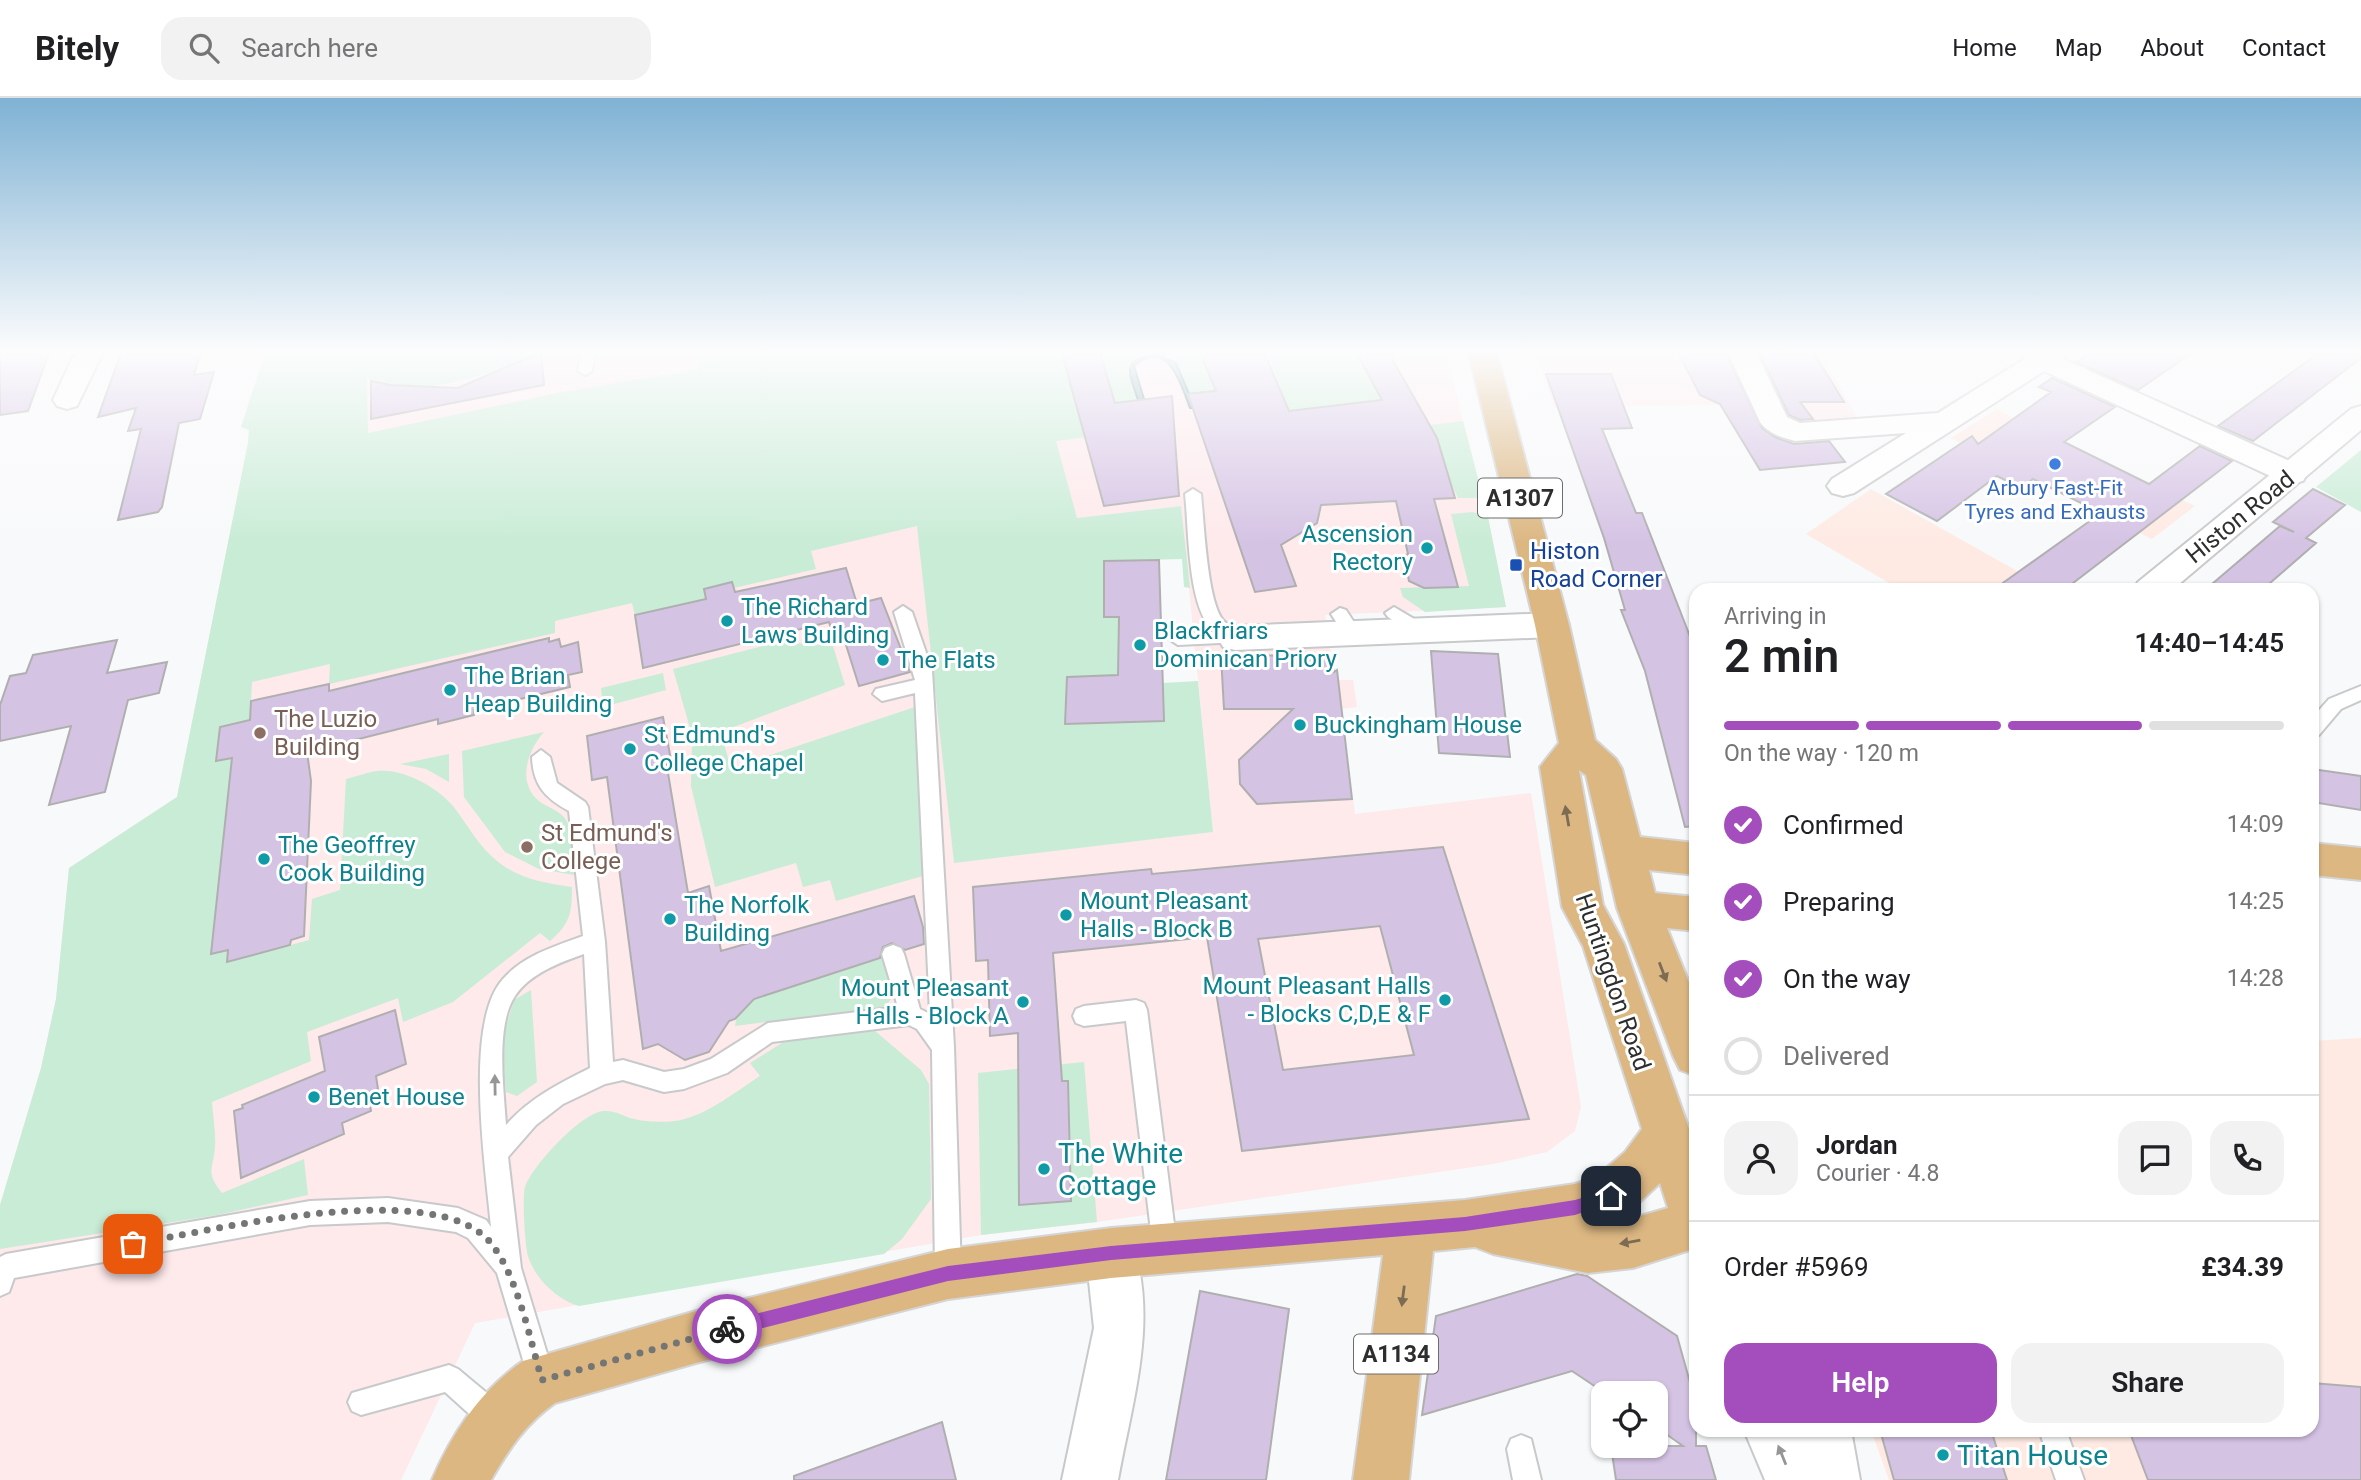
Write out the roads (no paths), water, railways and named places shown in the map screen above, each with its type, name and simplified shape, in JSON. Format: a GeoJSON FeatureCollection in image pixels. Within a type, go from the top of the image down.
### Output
{"type":"FeatureCollection","features":[{"type":"Feature","properties":{"kind":"main road","name":"Huntingdon Road"},"geometry":{"type":"LineString","coordinates":[[1499,414],[1552,625],[1578,746],[1559,767],[1596,874],[1603,944],[1689,1203]]}},
{"type":"Feature","properties":{"kind":"main road"},"geometry":{"type":"LineString","coordinates":[[1596,874],[1689,860]]}},
{"type":"Feature","properties":{"kind":"main road"},"geometry":{"type":"LineString","coordinates":[[2319,860],[2361,864]]}},
{"type":"Feature","properties":{"kind":"main road"},"geometry":{"type":"LineString","coordinates":[[1596,874],[1638,908],[1689,913]]}},
{"type":"Feature","properties":{"kind":"main road","name":"Huntingdon Road"},"geometry":{"type":"LineString","coordinates":[[1638,908],[1689,1038]]}},
{"type":"Feature","properties":{"kind":"main road"},"geometry":{"type":"LineString","coordinates":[[460,1480],[497,1419],[519,1396],[542,1380],[696,1337],[948,1274],[1111,1253],[1465,1224],[1575,1208],[1611,1196],[1642,1168],[1665,1136]]}},
{"type":"Feature","properties":{"kind":"main road"},"geometry":{"type":"LineString","coordinates":[[1465,1224],[1588,1248],[1633,1243],[1689,1224]]}},
{"type":"Feature","properties":{"kind":"main road","name":"A1134"},"geometry":{"type":"LineString","coordinates":[[1381,1480],[1411,1228]]}},
{"type":"Feature","properties":{"kind":"street"},"geometry":{"type":"LineString","coordinates":[[1772,414],[1775,422],[1795,432],[1948,421]]}},
{"type":"Feature","properties":{"kind":"street"},"geometry":{"type":"LineString","coordinates":[[1843,486],[1957,414]]}},
{"type":"Feature","properties":{"kind":"street"},"geometry":{"type":"LineString","coordinates":[[2171,414],[2292,474]]}},
{"type":"Feature","properties":{"kind":"street","name":"Histon Road"},"geometry":{"type":"LineString","coordinates":[[2159,583],[2292,474],[2356,426]]}},
{"type":"Feature","properties":{"kind":"street"},"geometry":{"type":"LineString","coordinates":[[1235,638],[1346,624],[1407,621],[1552,625]]}},
{"type":"Feature","properties":{"kind":"street"},"geometry":{"type":"LineString","coordinates":[[1090,1480],[1120,1328],[1111,1253]]}},
{"type":"Feature","properties":{"kind":"street"},"geometry":{"type":"LineString","coordinates":[[1774,1437],[1793,1480]]}},
{"type":"Feature","properties":{"kind":"street"},"geometry":{"type":"LineString","coordinates":[[1825,1437],[1832,1480]]}},
{"type":"Feature","properties":{"kind":"lane"},"geometry":{"type":"LineString","coordinates":[[1193,494],[1205,602],[1216,624],[1235,638]]}},
{"type":"Feature","properties":{"kind":"lane"},"geometry":{"type":"LineString","coordinates":[[903,612],[923,670],[924,684],[943,1048],[948,1274]]}},
{"type":"Feature","properties":{"kind":"lane"},"geometry":{"type":"LineString","coordinates":[[1178,639],[1235,638]]}},
{"type":"Feature","properties":{"kind":"lane"},"geometry":{"type":"LineString","coordinates":[[2319,722],[2361,678]]}},
{"type":"Feature","properties":{"kind":"lane"},"geometry":{"type":"LineString","coordinates":[[882,694],[924,684]]}},
{"type":"Feature","properties":{"kind":"lane"},"geometry":{"type":"LineString","coordinates":[[2334,704],[2361,692]]}},
{"type":"Feature","properties":{"kind":"lane"},"geometry":{"type":"LineString","coordinates":[[541,757],[541,772],[548,789],[578,807],[594,942],[602,1074]]}},
{"type":"Feature","properties":{"kind":"lane"},"geometry":{"type":"LineString","coordinates":[[542,1380],[508,1268],[496,1154],[495,1023],[506,990],[530,971],[568,948],[594,942]]}},
{"type":"Feature","properties":{"kind":"lane"},"geometry":{"type":"LineString","coordinates":[[893,954],[911,1015]]}},
{"type":"Feature","properties":{"kind":"lane"},"geometry":{"type":"LineString","coordinates":[[1084,1016],[1136,1010],[1165,1248]]}},
{"type":"Feature","properties":{"kind":"lane"},"geometry":{"type":"LineString","coordinates":[[496,1154],[528,1117],[555,1097],[602,1074],[623,1070],[664,1082],[684,1079],[719,1066],[768,1033],[911,1015],[925,1022],[943,1048]]}},
{"type":"Feature","properties":{"kind":"lane"},"geometry":{"type":"LineString","coordinates":[[0,1283],[6,1267],[310,1213],[388,1210],[458,1220],[477,1229],[508,1268]]}},
{"type":"Feature","properties":{"kind":"lane"},"geometry":{"type":"LineString","coordinates":[[360,1402],[449,1378],[497,1419]]}},
{"type":"Feature","properties":{"kind":"lane"},"geometry":{"type":"LineString","coordinates":[[2055,1437],[2070,1480]]}},
{"type":"Feature","properties":{"kind":"lane"},"geometry":{"type":"LineString","coordinates":[[1521,1449],[1527,1480]]}},
{"type":"Feature","properties":{"kind":"place","name":"Arbury Fast-Fit Tyres and Exhausts"},"geometry":{"type":"Point","coordinates":[2055,464]}},
{"type":"Feature","properties":{"kind":"place","name":"Ascension Rectory"},"geometry":{"type":"Point","coordinates":[1427,548]}},
{"type":"Feature","properties":{"kind":"place","name":"Histon Road Corner"},"geometry":{"type":"Point","coordinates":[1516,565]}},
{"type":"Feature","properties":{"kind":"place","name":"The Richard Laws Building"},"geometry":{"type":"Point","coordinates":[727,621]}},
{"type":"Feature","properties":{"kind":"place","name":"Blackfriars Dominican Priory"},"geometry":{"type":"Point","coordinates":[1140,645]}},
{"type":"Feature","properties":{"kind":"place","name":"The Flats"},"geometry":{"type":"Point","coordinates":[883,660]}},
{"type":"Feature","properties":{"kind":"place","name":"The Brian Heap Building"},"geometry":{"type":"Point","coordinates":[450,690]}},
{"type":"Feature","properties":{"kind":"place","name":"Buckingham House"},"geometry":{"type":"Point","coordinates":[1300,725]}},
{"type":"Feature","properties":{"kind":"place","name":"The Luzio Building"},"geometry":{"type":"Point","coordinates":[260,733]}},
{"type":"Feature","properties":{"kind":"place","name":"St Edmund's College Chapel"},"geometry":{"type":"Point","coordinates":[630,749]}},
{"type":"Feature","properties":{"kind":"place","name":"St Edmund's College"},"geometry":{"type":"Point","coordinates":[527,847]}},
{"type":"Feature","properties":{"kind":"place","name":"The Geoffrey Cook Building"},"geometry":{"type":"Point","coordinates":[264,859]}},
{"type":"Feature","properties":{"kind":"place","name":"Mount Pleasant Halls - Block B"},"geometry":{"type":"Point","coordinates":[1066,915]}},
{"type":"Feature","properties":{"kind":"place","name":"The Norfolk Building"},"geometry":{"type":"Point","coordinates":[670,919]}},
{"type":"Feature","properties":{"kind":"place","name":"Mount Pleasant Halls - Blocks C,D,E & F"},"geometry":{"type":"Point","coordinates":[1445,1000]}},
{"type":"Feature","properties":{"kind":"place","name":"Mount Pleasant Halls - Block A"},"geometry":{"type":"Point","coordinates":[1023,1002]}},
{"type":"Feature","properties":{"kind":"place","name":"Benet House"},"geometry":{"type":"Point","coordinates":[314,1097]}},
{"type":"Feature","properties":{"kind":"place","name":"The White Cottage"},"geometry":{"type":"Point","coordinates":[1044,1169]}},
{"type":"Feature","properties":{"kind":"place","name":"Titan House"},"geometry":{"type":"Point","coordinates":[1943,1455]}}]}
